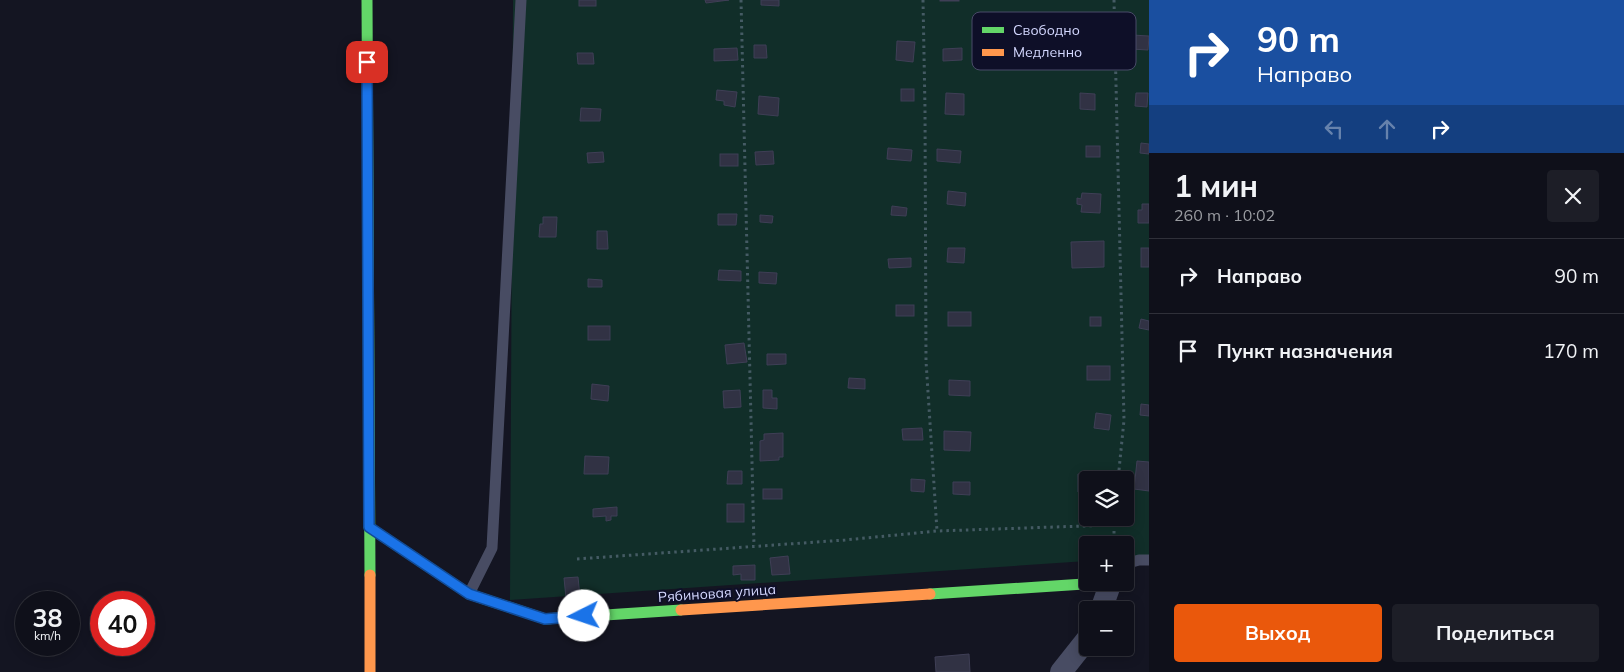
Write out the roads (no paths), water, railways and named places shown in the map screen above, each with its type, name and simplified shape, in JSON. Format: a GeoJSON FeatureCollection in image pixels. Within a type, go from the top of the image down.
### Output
{"type":"FeatureCollection","features":[{"type":"Feature","properties":{"kind":"street"},"geometry":{"type":"LineString","coordinates":[[367,0],[370,672]]}},
{"type":"Feature","properties":{"kind":"street","name":"Рябиновая улица"},"geometry":{"type":"LineString","coordinates":[[369,527],[469,594],[545,619],[1079,584]]}},
{"type":"Feature","properties":{"kind":"street"},"geometry":{"type":"LineString","coordinates":[[1061,672],[1079,649]]}},
{"type":"Feature","properties":{"kind":"lane"},"geometry":{"type":"LineString","coordinates":[[469,594],[492,548],[520,0]]}},
{"type":"Feature","properties":{"kind":"lane"},"geometry":{"type":"LineString","coordinates":[[1134,561],[1149,560]]}}]}
